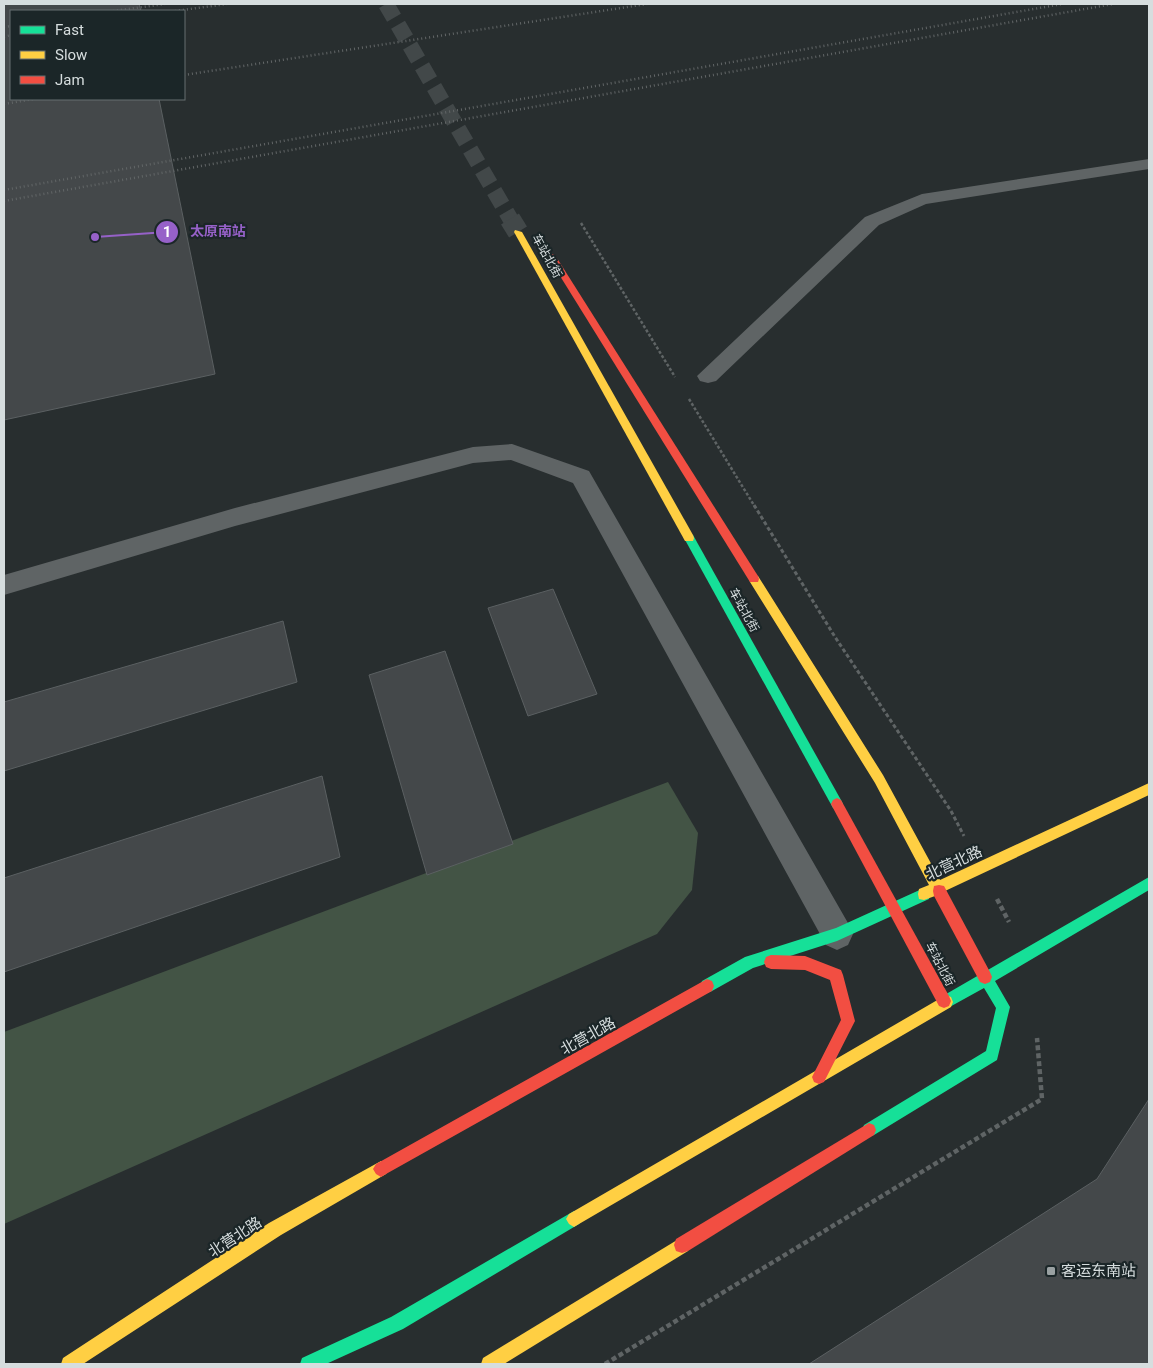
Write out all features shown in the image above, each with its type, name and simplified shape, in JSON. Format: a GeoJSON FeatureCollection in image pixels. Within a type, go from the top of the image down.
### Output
{"type":"FeatureCollection","features":[{"type":"Feature","properties":{"kind":"main road","name":"车站北街"},"geometry":{"type":"LineString","coordinates":[[518,232],[895,908],[944,1002]]}},
{"type":"Feature","properties":{"kind":"main road"},"geometry":{"type":"LineString","coordinates":[[489,1364],[992,1055],[1003,1006],[985,977],[879,779],[544,245]]}},
{"type":"Feature","properties":{"kind":"main road","name":"北营北路"},"geometry":{"type":"LineString","coordinates":[[69,1364],[275,1229],[750,962],[837,934],[1149,789]]}},
{"type":"Feature","properties":{"kind":"main road"},"geometry":{"type":"LineString","coordinates":[[308,1364],[397,1322],[819,1077],[985,977],[1149,883]]}},
{"type":"Feature","properties":{"kind":"main road"},"geometry":{"type":"LineString","coordinates":[[750,962],[804,963],[836,975],[848,1021],[819,1077]]}},
{"type":"Feature","properties":{"kind":"street"},"geometry":{"type":"LineString","coordinates":[[708,376],[872,222],[922,199],[1149,164]]}},
{"type":"Feature","properties":{"kind":"street"},"geometry":{"type":"LineString","coordinates":[[4,585],[235,517],[473,455],[512,452],[581,477],[837,934]]}},
{"type":"Feature","properties":{"kind":"green space"},"geometry":{"type":"Polygon","coordinates":[[[668,782],[698,833],[692,890],[657,934],[4,1224],[4,1032],[668,782]]]}},
{"type":"Feature","properties":{"kind":"building"},"geometry":{"type":"Polygon","coordinates":[[[4,4],[139,4],[141,10],[10,10],[10,100],[159,100],[215,374],[4,420],[4,4]]]}},
{"type":"Feature","properties":{"kind":"building"},"geometry":{"type":"Polygon","coordinates":[[[553,589],[597,694],[528,716],[488,608],[553,589]]]}},
{"type":"Feature","properties":{"kind":"building"},"geometry":{"type":"Polygon","coordinates":[[[283,621],[297,682],[4,771],[4,702],[283,621]]]}},
{"type":"Feature","properties":{"kind":"building"},"geometry":{"type":"Polygon","coordinates":[[[445,651],[513,844],[427,875],[369,675],[445,651]]]}},
{"type":"Feature","properties":{"kind":"building"},"geometry":{"type":"Polygon","coordinates":[[[322,776],[340,857],[4,972],[4,878],[322,776]]]}},
{"type":"Feature","properties":{"kind":"building","name":"客运东南站"},"geometry":{"type":"Polygon","coordinates":[[[1149,1099],[1149,1364],[809,1364],[1097,1179],[1149,1099]]]}},
{"type":"Feature","properties":{"kind":"tunnel"},"geometry":{"type":"LineString","coordinates":[[386,4],[511,220]]}},
{"type":"Feature","properties":{"kind":"tunnel"},"geometry":{"type":"LineString","coordinates":[[510,219],[518,232]]}},
{"type":"Feature","properties":{"kind":"railway"},"geometry":{"type":"LineString","coordinates":[[120,10],[165,4]]}},
{"type":"Feature","properties":{"kind":"railway"},"geometry":{"type":"LineString","coordinates":[[182,10],[227,4]]}},
{"type":"Feature","properties":{"kind":"railway"},"geometry":{"type":"LineString","coordinates":[[185,75],[647,4]]}},
{"type":"Feature","properties":{"kind":"railway"},"geometry":{"type":"LineString","coordinates":[[4,190],[1062,4]]}},
{"type":"Feature","properties":{"kind":"railway"},"geometry":{"type":"LineString","coordinates":[[4,201],[1113,4]]}},
{"type":"Feature","properties":{"kind":"railway"},"geometry":{"type":"LineString","coordinates":[[4,27],[10,26]]}},
{"type":"Feature","properties":{"kind":"railway"},"geometry":{"type":"LineString","coordinates":[[4,37],[10,35]]}},
{"type":"Feature","properties":{"kind":"railway"},"geometry":{"type":"LineString","coordinates":[[4,104],[28,100]]}},
{"type":"Feature","properties":{"kind":"traffic: fast"},"geometry":{"type":"LineString","coordinates":[[689,538],[837,804]]}},
{"type":"Feature","properties":{"kind":"traffic: fast"},"geometry":{"type":"LineString","coordinates":[[946,1002],[1149,883]]}},
{"type":"Feature","properties":{"kind":"traffic: fast"},"geometry":{"type":"LineString","coordinates":[[707,986],[750,962],[837,934],[924,894]]}},
{"type":"Feature","properties":{"kind":"traffic: fast"},"geometry":{"type":"LineString","coordinates":[[869,1130],[992,1055],[1003,1007],[985,977]]}},
{"type":"Feature","properties":{"kind":"traffic: fast"},"geometry":{"type":"LineString","coordinates":[[308,1364],[397,1323],[574,1219]]}},
{"type":"Feature","properties":{"kind":"traffic: slow"},"geometry":{"type":"LineString","coordinates":[[518,232],[689,538]]}},
{"type":"Feature","properties":{"kind":"traffic: slow"},"geometry":{"type":"LineString","coordinates":[[754,579],[879,779],[939,891]]}},
{"type":"Feature","properties":{"kind":"traffic: slow"},"geometry":{"type":"LineString","coordinates":[[924,894],[1149,789]]}},
{"type":"Feature","properties":{"kind":"traffic: slow"},"geometry":{"type":"LineString","coordinates":[[574,1219],[946,1002]]}},
{"type":"Feature","properties":{"kind":"traffic: slow"},"geometry":{"type":"LineString","coordinates":[[69,1364],[275,1229],[381,1169]]}},
{"type":"Feature","properties":{"kind":"traffic: slow"},"geometry":{"type":"LineString","coordinates":[[489,1364],[682,1245]]}},
{"type":"Feature","properties":{"kind":"traffic: jam"},"geometry":{"type":"LineString","coordinates":[[551,255],[754,579]]}},
{"type":"Feature","properties":{"kind":"traffic: jam"},"geometry":{"type":"LineString","coordinates":[[837,804],[944,1001]]}},
{"type":"Feature","properties":{"kind":"traffic: jam"},"geometry":{"type":"LineString","coordinates":[[939,891],[985,977]]}},
{"type":"Feature","properties":{"kind":"traffic: jam"},"geometry":{"type":"LineString","coordinates":[[771,962],[805,963],[836,975],[848,1021],[819,1077]]}},
{"type":"Feature","properties":{"kind":"traffic: jam"},"geometry":{"type":"LineString","coordinates":[[381,1169],[707,986]]}},
{"type":"Feature","properties":{"kind":"traffic: jam"},"geometry":{"type":"LineString","coordinates":[[682,1245],[869,1130]]}},
{"type":"Feature","properties":{"kind":"place","name":"太原南站"},"geometry":{"type":"Point","coordinates":[95,237]}},
{"type":"Feature","properties":{"kind":"place","name":"客运东南站"},"geometry":{"type":"Point","coordinates":[1051,1271]}}]}
